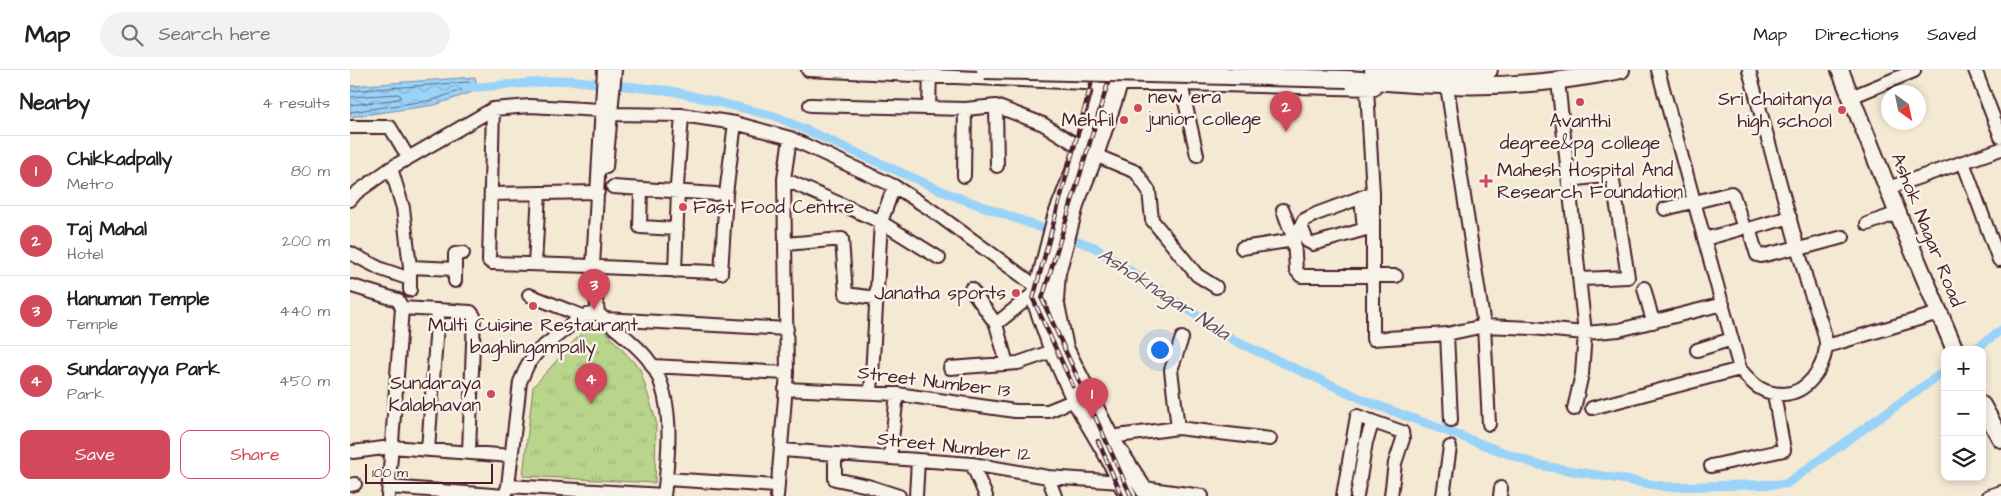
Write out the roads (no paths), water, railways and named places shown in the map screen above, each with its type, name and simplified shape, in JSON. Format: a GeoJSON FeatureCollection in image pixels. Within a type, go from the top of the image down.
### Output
{"type":"FeatureCollection","features":[{"type":"Feature","properties":{"kind":"main road"},"geometry":{"type":"LineString","coordinates":[[986,70],[1387,74],[1489,70]]}},
{"type":"Feature","properties":{"kind":"main road"},"geometry":{"type":"LineString","coordinates":[[1387,74],[1447,86],[1558,81],[1620,70]]}},
{"type":"Feature","properties":{"kind":"main road","name":"Ashok Nagar Road"},"geometry":{"type":"LineString","coordinates":[[1840,70],[1953,346]]}},
{"type":"Feature","properties":{"kind":"main road"},"geometry":{"type":"LineString","coordinates":[[1115,77],[1089,152],[1057,273],[1055,300],[1065,348],[1110,437],[1146,492]]}},
{"type":"Feature","properties":{"kind":"main road"},"geometry":{"type":"LineString","coordinates":[[1089,152],[1056,217],[1035,300],[1053,351],[1075,400],[1109,458],[1124,489]]}},
{"type":"Feature","properties":{"kind":"main road"},"geometry":{"type":"LineString","coordinates":[[1986,412],[2001,439]]}},
{"type":"Feature","properties":{"kind":"street"},"geometry":{"type":"LineString","coordinates":[[352,286],[398,300],[402,308],[388,492],[664,495],[669,420],[659,377],[640,350],[601,316],[596,290],[593,286],[597,266],[606,108],[604,70]]}},
{"type":"Feature","properties":{"kind":"street"},"geometry":{"type":"LineString","coordinates":[[597,266],[598,192],[606,108],[615,70]]}},
{"type":"Feature","properties":{"kind":"street"},"geometry":{"type":"LineString","coordinates":[[808,70],[1115,77],[1181,84],[1367,89],[1376,89],[1387,74]]}},
{"type":"Feature","properties":{"kind":"street"},"geometry":{"type":"LineString","coordinates":[[1658,70],[1740,369],[1760,390],[1774,394],[1790,394],[1807,384],[1817,375],[1826,346],[1750,70]]}},
{"type":"Feature","properties":{"kind":"street"},"geometry":{"type":"LineString","coordinates":[[1974,70],[2001,137]]}},
{"type":"Feature","properties":{"kind":"street"},"geometry":{"type":"LineString","coordinates":[[1851,97],[1914,71]]}},
{"type":"Feature","properties":{"kind":"street"},"geometry":{"type":"LineString","coordinates":[[929,108],[930,73]]}},
{"type":"Feature","properties":{"kind":"street"},"geometry":{"type":"LineString","coordinates":[[1558,81],[1586,333],[1582,374],[1574,409]]}},
{"type":"Feature","properties":{"kind":"street"},"geometry":{"type":"LineString","coordinates":[[1181,84],[1197,155]]}},
{"type":"Feature","properties":{"kind":"street"},"geometry":{"type":"LineString","coordinates":[[1447,86],[1484,326],[1489,424]]}},
{"type":"Feature","properties":{"kind":"street"},"geometry":{"type":"LineString","coordinates":[[1367,89],[1367,195],[1373,275],[1373,338],[1447,334],[1484,326],[1586,333],[1619,330],[1723,304]]}},
{"type":"Feature","properties":{"kind":"street"},"geometry":{"type":"LineString","coordinates":[[810,104],[965,109],[996,106],[1043,124],[1089,152],[1136,172],[1150,191],[1152,220],[1197,275],[1216,287]]}},
{"type":"Feature","properties":{"kind":"street"},"geometry":{"type":"LineString","coordinates":[[350,200],[356,193],[390,168],[493,110],[530,106],[606,108],[682,115],[735,123],[790,138],[894,186],[930,209],[1038,290],[1055,300]]}},
{"type":"Feature","properties":{"kind":"street"},"geometry":{"type":"LineString","coordinates":[[996,106],[997,166]]}},
{"type":"Feature","properties":{"kind":"street"},"geometry":{"type":"LineString","coordinates":[[964,176],[965,109]]}},
{"type":"Feature","properties":{"kind":"street"},"geometry":{"type":"LineString","coordinates":[[493,110],[489,261],[492,263],[717,272],[735,123]]}},
{"type":"Feature","properties":{"kind":"street"},"geometry":{"type":"LineString","coordinates":[[675,271],[677,189],[682,115]]}},
{"type":"Feature","properties":{"kind":"street"},"geometry":{"type":"LineString","coordinates":[[350,127],[390,127],[408,157]]}},
{"type":"Feature","properties":{"kind":"street"},"geometry":{"type":"LineString","coordinates":[[666,479],[777,491],[782,450],[787,373],[784,179],[790,138]]}},
{"type":"Feature","properties":{"kind":"street"},"geometry":{"type":"LineString","coordinates":[[1888,188],[2001,149]]}},
{"type":"Feature","properties":{"kind":"street"},"geometry":{"type":"LineString","coordinates":[[1963,162],[1999,260],[2001,259]]}},
{"type":"Feature","properties":{"kind":"street"},"geometry":{"type":"LineString","coordinates":[[390,168],[403,208],[410,279]]}},
{"type":"Feature","properties":{"kind":"street"},"geometry":{"type":"LineString","coordinates":[[1569,180],[1612,175],[1628,277],[1581,279]]}},
{"type":"Feature","properties":{"kind":"street"},"geometry":{"type":"LineString","coordinates":[[784,179],[882,222],[939,258]]}},
{"type":"Feature","properties":{"kind":"street"},"geometry":{"type":"LineString","coordinates":[[871,392],[882,222],[894,186]]}},
{"type":"Feature","properties":{"kind":"street"},"geometry":{"type":"LineString","coordinates":[[613,187],[677,189],[716,194]]}},
{"type":"Feature","properties":{"kind":"street"},"geometry":{"type":"LineString","coordinates":[[641,189],[640,227],[677,229]]}},
{"type":"Feature","properties":{"kind":"street"},"geometry":{"type":"LineString","coordinates":[[491,194],[598,192]]}},
{"type":"Feature","properties":{"kind":"street"},"geometry":{"type":"LineString","coordinates":[[535,264],[539,193]]}},
{"type":"Feature","properties":{"kind":"street"},"geometry":{"type":"LineString","coordinates":[[1367,195],[1316,214],[1304,220],[1301,226],[1307,241],[1313,244],[1369,228]]}},
{"type":"Feature","properties":{"kind":"street"},"geometry":{"type":"LineString","coordinates":[[1665,210],[1733,195],[1743,225],[1740,229],[1705,239]]}},
{"type":"Feature","properties":{"kind":"street"},"geometry":{"type":"LineString","coordinates":[[1283,210],[1294,240],[1296,270],[1301,276],[1396,276]]}},
{"type":"Feature","properties":{"kind":"street"},"geometry":{"type":"LineString","coordinates":[[1868,224],[1898,213]]}},
{"type":"Feature","properties":{"kind":"street"},"geometry":{"type":"LineString","coordinates":[[1790,218],[1752,228],[1750,232],[1757,255],[1761,256],[1843,237]]}},
{"type":"Feature","properties":{"kind":"street"},"geometry":{"type":"LineString","coordinates":[[786,244],[842,239],[846,294],[876,298]]}},
{"type":"Feature","properties":{"kind":"street"},"geometry":{"type":"LineString","coordinates":[[1242,248],[1294,240]]}},
{"type":"Feature","properties":{"kind":"street"},"geometry":{"type":"LineString","coordinates":[[350,253],[381,269],[410,279],[455,275],[455,254],[463,253]]}},
{"type":"Feature","properties":{"kind":"street"},"geometry":{"type":"LineString","coordinates":[[1644,288],[1653,322]]}},
{"type":"Feature","properties":{"kind":"street"},"geometry":{"type":"LineString","coordinates":[[971,289],[996,324],[1007,364]]}},
{"type":"Feature","properties":{"kind":"street"},"geometry":{"type":"LineString","coordinates":[[996,324],[1038,290]]}},
{"type":"Feature","properties":{"kind":"street"},"geometry":{"type":"LineString","coordinates":[[530,295],[582,316],[787,329]]}},
{"type":"Feature","properties":{"kind":"street"},"geometry":{"type":"LineString","coordinates":[[402,308],[471,312],[474,316],[469,452]]}},
{"type":"Feature","properties":{"kind":"street"},"geometry":{"type":"LineString","coordinates":[[428,450],[438,310]]}},
{"type":"Feature","properties":{"kind":"street"},"geometry":{"type":"LineString","coordinates":[[1826,346],[1939,313]]}},
{"type":"Feature","properties":{"kind":"street"},"geometry":{"type":"LineString","coordinates":[[507,493],[520,382],[528,364],[539,350],[582,316]]}},
{"type":"Feature","properties":{"kind":"street"},"geometry":{"type":"LineString","coordinates":[[1447,334],[1451,420]]}},
{"type":"Feature","properties":{"kind":"street"},"geometry":{"type":"LineString","coordinates":[[1178,428],[1171,370],[1182,338]]}},
{"type":"Feature","properties":{"kind":"street"},"geometry":{"type":"LineString","coordinates":[[1697,350],[1732,339]]}},
{"type":"Feature","properties":{"kind":"street"},"geometry":{"type":"LineString","coordinates":[[950,368],[1018,363],[1053,351]]}},
{"type":"Feature","properties":{"kind":"street"},"geometry":{"type":"LineString","coordinates":[[652,366],[787,373]]}},
{"type":"Feature","properties":{"kind":"street"},"geometry":{"type":"LineString","coordinates":[[1592,408],[1740,369]]}},
{"type":"Feature","properties":{"kind":"street","name":"Street Number 13"},"geometry":{"type":"LineString","coordinates":[[786,389],[897,394],[1015,411],[1048,411],[1075,400]]}},
{"type":"Feature","properties":{"kind":"street"},"geometry":{"type":"LineString","coordinates":[[890,458],[897,394]]}},
{"type":"Feature","properties":{"kind":"street"},"geometry":{"type":"LineString","coordinates":[[1711,466],[1784,450],[1774,394]]}},
{"type":"Feature","properties":{"kind":"street"},"geometry":{"type":"LineString","coordinates":[[1343,496],[1358,416],[1402,432],[1403,439],[1395,463],[1392,496]]}},
{"type":"Feature","properties":{"kind":"street"},"geometry":{"type":"LineString","coordinates":[[1357,496],[1366,442],[1373,421]]}},
{"type":"Feature","properties":{"kind":"street"},"geometry":{"type":"LineString","coordinates":[[1110,437],[1178,428],[1270,439]]}},
{"type":"Feature","properties":{"kind":"street"},"geometry":{"type":"LineString","coordinates":[[353,452],[391,447],[512,456]]}},
{"type":"Feature","properties":{"kind":"street"},"geometry":{"type":"LineString","coordinates":[[1443,496],[1450,447]]}},
{"type":"Feature","properties":{"kind":"street","name":"Street Number 12"},"geometry":{"type":"LineString","coordinates":[[782,450],[972,464],[1124,489]]}},
{"type":"Feature","properties":{"kind":"street"},"geometry":{"type":"LineString","coordinates":[[835,454],[835,479],[867,491],[901,496],[916,495],[918,460]]}},
{"type":"Feature","properties":{"kind":"street"},"geometry":{"type":"LineString","coordinates":[[972,464],[986,496]]}},
{"type":"Feature","properties":{"kind":"street"},"geometry":{"type":"LineString","coordinates":[[1048,477],[1055,496]]}},
{"type":"Feature","properties":{"kind":"street"},"geometry":{"type":"LineString","coordinates":[[1146,492],[1202,496]]}},
{"type":"Feature","properties":{"kind":"street"},"geometry":{"type":"LineString","coordinates":[[1989,496],[2001,492]]}},
{"type":"Feature","properties":{"kind":"water"},"geometry":{"type":"Polygon","coordinates":[[[475,77],[478,90],[435,105],[350,117],[350,86],[475,77]]]}},
{"type":"Feature","properties":{"kind":"waterway","name":"Ashoknagar Nala"},"geometry":{"type":"LineString","coordinates":[[466,88],[568,80],[672,91],[775,116],[949,194],[1094,247],[1237,342],[1371,403],[1538,465],[1667,487],[1786,484],[1941,374]]}},
{"type":"Feature","properties":{"kind":"waterway","name":"Ashoknagar Nala"},"geometry":{"type":"LineString","coordinates":[[1979,346],[2001,330]]}},
{"type":"Feature","properties":{"kind":"railway"},"geometry":{"type":"LineString","coordinates":[[1073,386],[1033,299],[1095,70]]}},
{"type":"Feature","properties":{"kind":"railway"},"geometry":{"type":"LineString","coordinates":[[1112,70],[1042,299],[1131,496]]}},
{"type":"Feature","properties":{"kind":"railway"},"geometry":{"type":"LineString","coordinates":[[1098,441],[1122,496]]}},
{"type":"Feature","properties":{"kind":"place","name":"Avanthi degree&pg college"},"geometry":{"type":"Point","coordinates":[1580,102]}},
{"type":"Feature","properties":{"kind":"place","name":"new era junior college"},"geometry":{"type":"Point","coordinates":[1138,108]}},
{"type":"Feature","properties":{"kind":"place","name":"Sri chaitanya high school"},"geometry":{"type":"Point","coordinates":[1842,110]}},
{"type":"Feature","properties":{"kind":"place","name":"Mehfil"},"geometry":{"type":"Point","coordinates":[1124,120]}},
{"type":"Feature","properties":{"kind":"place","name":"Taj Mahal"},"geometry":{"type":"Point","coordinates":[1286,132]}},
{"type":"Feature","properties":{"kind":"place","name":"Mahesh Hospital And Research Foundation"},"geometry":{"type":"Point","coordinates":[1486,181]}},
{"type":"Feature","properties":{"kind":"place","name":"Fast Food Centre"},"geometry":{"type":"Point","coordinates":[683,207]}},
{"type":"Feature","properties":{"kind":"place","name":"Janatha sports"},"geometry":{"type":"Point","coordinates":[1016,293]}},
{"type":"Feature","properties":{"kind":"place","name":"Multi Cuisine Restaurant baghlingampally"},"geometry":{"type":"Point","coordinates":[533,306]}},
{"type":"Feature","properties":{"kind":"place","name":"Hanuman Temple"},"geometry":{"type":"Point","coordinates":[594,310]}},
{"type":"Feature","properties":{"kind":"place","name":"Sundaraya Kalabhavan"},"geometry":{"type":"Point","coordinates":[491,394]}},
{"type":"Feature","properties":{"kind":"place","name":"Sundarayya Park"},"geometry":{"type":"Point","coordinates":[591,404]}},
{"type":"Feature","properties":{"kind":"place","name":"Chikkadpally"},"geometry":{"type":"Point","coordinates":[1092,419]}}]}
